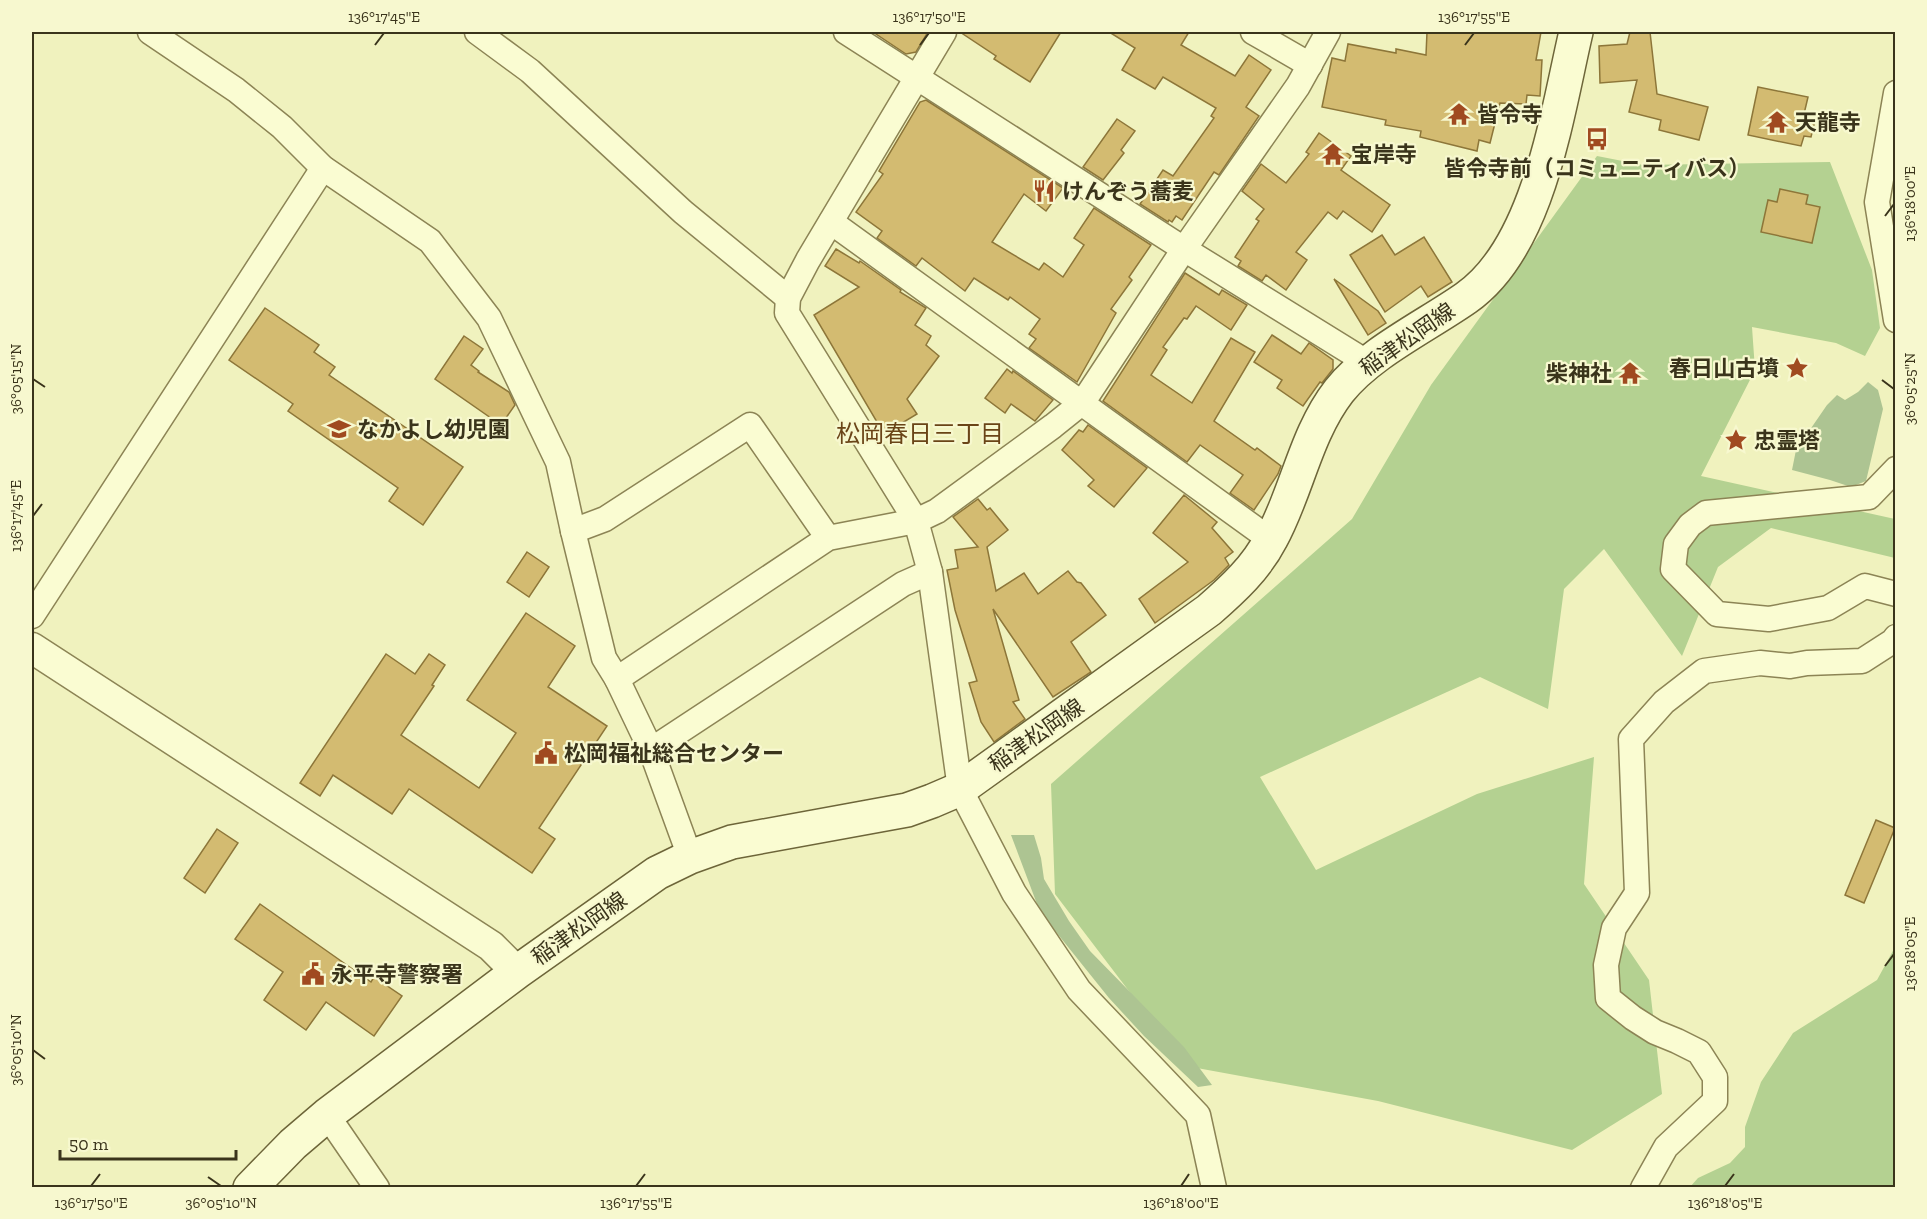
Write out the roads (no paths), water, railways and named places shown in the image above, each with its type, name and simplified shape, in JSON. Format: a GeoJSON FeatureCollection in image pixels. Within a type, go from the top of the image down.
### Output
{"type":"FeatureCollection","features":[{"type":"Feature","properties":{"kind":"main road","name":"稲津松岡線"},"geometry":{"type":"LineString","coordinates":[[250,1188],[292,1144],[327,1115],[517,972],[657,873],[690,857],[732,842],[907,810],[960,789],[1209,610],[1239,584],[1271,540],[1322,418],[1340,391],[1368,363],[1468,297],[1487,280],[1511,248],[1529,212],[1544,170],[1576,32]]}},
{"type":"Feature","properties":{"kind":"street"},"geometry":{"type":"LineString","coordinates":[[150,32],[236,90],[282,127],[323,168],[430,241],[489,318],[558,462],[604,658],[617,679],[651,750],[690,857]]}},
{"type":"Feature","properties":{"kind":"street"},"geometry":{"type":"LineString","coordinates":[[477,32],[530,71],[683,212],[788,298]]}},
{"type":"Feature","properties":{"kind":"street"},"geometry":{"type":"LineString","coordinates":[[846,32],[1184,249],[1368,363]]}},
{"type":"Feature","properties":{"kind":"street"},"geometry":{"type":"LineString","coordinates":[[944,32],[788,298],[787,313],[916,521],[930,572],[960,789],[1014,893],[1079,990],[1198,1115],[1214,1188]]}},
{"type":"Feature","properties":{"kind":"street"},"geometry":{"type":"LineString","coordinates":[[1253,32],[1310,65]]}},
{"type":"Feature","properties":{"kind":"street"},"geometry":{"type":"LineString","coordinates":[[617,679],[828,538],[916,521],[946,504],[1083,402],[1184,249],[1298,86],[1328,32]]}},
{"type":"Feature","properties":{"kind":"street"},"geometry":{"type":"LineString","coordinates":[[1896,93],[1877,202],[1896,320]]}},
{"type":"Feature","properties":{"kind":"street"},"geometry":{"type":"LineString","coordinates":[[32,616],[323,168]]}},
{"type":"Feature","properties":{"kind":"street"},"geometry":{"type":"LineString","coordinates":[[831,222],[1271,540]]}},
{"type":"Feature","properties":{"kind":"street"},"geometry":{"type":"LineString","coordinates":[[573,531],[605,519],[750,425],[828,538]]}},
{"type":"Feature","properties":{"kind":"street"},"geometry":{"type":"LineString","coordinates":[[1896,469],[1869,497],[1706,513],[1690,525],[1676,544],[1673,569],[1717,614],[1769,619],[1828,608],[1865,586],[1896,594]]}},
{"type":"Feature","properties":{"kind":"street"},"geometry":{"type":"LineString","coordinates":[[651,750],[903,584],[930,572]]}},
{"type":"Feature","properties":{"kind":"street"},"geometry":{"type":"LineString","coordinates":[[1643,1188],[1666,1147],[1715,1101],[1715,1077],[1698,1052],[1655,1032],[1608,998],[1606,965],[1614,928],[1637,893],[1631,739],[1665,702],[1704,670],[1760,663],[1790,666],[1807,663],[1862,661],[1896,637]]}},
{"type":"Feature","properties":{"kind":"street"},"geometry":{"type":"LineString","coordinates":[[32,648],[491,946],[517,972]]}},
{"type":"Feature","properties":{"kind":"street"},"geometry":{"type":"LineString","coordinates":[[327,1115],[377,1188]]}},
{"type":"Feature","properties":{"kind":"place","name":"皆令寺"},"geometry":{"type":"Point","coordinates":[1459,114]}},
{"type":"Feature","properties":{"kind":"place","name":"天龍寺"},"geometry":{"type":"Point","coordinates":[1777,122]}},
{"type":"Feature","properties":{"kind":"place","name":"皆令寺前（コミュニティバス）"},"geometry":{"type":"Point","coordinates":[1597,139]}},
{"type":"Feature","properties":{"kind":"place","name":"宝岸寺"},"geometry":{"type":"Point","coordinates":[1333,154]}},
{"type":"Feature","properties":{"kind":"place","name":"けんぞう蕎麦"},"geometry":{"type":"Point","coordinates":[1044,191]}},
{"type":"Feature","properties":{"kind":"place","name":"春日山古墳"},"geometry":{"type":"Point","coordinates":[1797,368]}},
{"type":"Feature","properties":{"kind":"place","name":"柴神社"},"geometry":{"type":"Point","coordinates":[1630,373]}},
{"type":"Feature","properties":{"kind":"place","name":"なかよし幼児園"},"geometry":{"type":"Point","coordinates":[339,429]}},
{"type":"Feature","properties":{"kind":"place","name":"忠霊塔"},"geometry":{"type":"Point","coordinates":[1736,440]}},
{"type":"Feature","properties":{"kind":"place","name":"松岡福祉総合センター"},"geometry":{"type":"Point","coordinates":[546,753]}},
{"type":"Feature","properties":{"kind":"place","name":"永平寺警察署"},"geometry":{"type":"Point","coordinates":[313,974]}},
{"type":"Feature","properties":{"kind":"district","name":"松岡春日三丁目"},"geometry":{"type":"Point","coordinates":[920,434]}}]}
